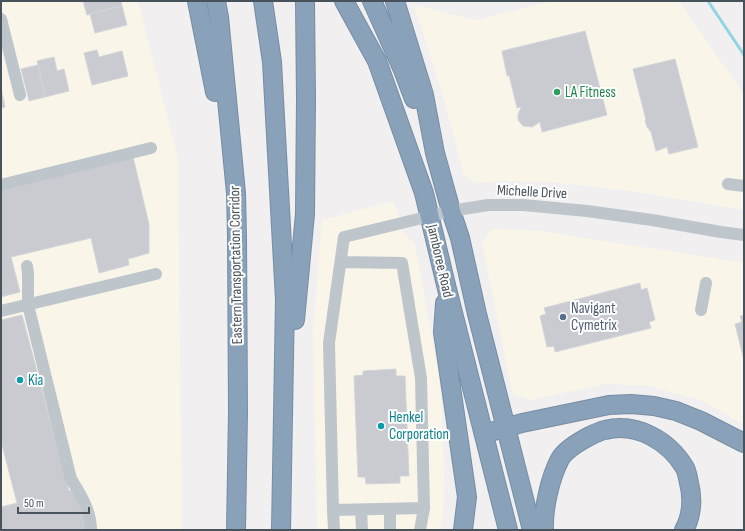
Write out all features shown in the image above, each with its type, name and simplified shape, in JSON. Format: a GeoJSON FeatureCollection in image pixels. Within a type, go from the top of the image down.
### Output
{"type":"FeatureCollection","features":[{"type":"Feature","properties":{"kind":"highway"},"geometry":{"type":"LineString","coordinates":[[197,1],[213,79],[237,236]]}},
{"type":"Feature","properties":{"kind":"highway","name":"Eastern Transportation Corridor"},"geometry":{"type":"LineString","coordinates":[[216,1],[219,17],[235,185],[237,236],[238,412],[236,530]]}},
{"type":"Feature","properties":{"kind":"highway"},"geometry":{"type":"LineString","coordinates":[[263,1],[272,62],[285,300],[281,530]]}},
{"type":"Feature","properties":{"kind":"highway"},"geometry":{"type":"LineString","coordinates":[[283,391],[292,344],[305,214],[305,1]]}},
{"type":"Feature","properties":{"kind":"highway","name":"Jamboree Road"},"geometry":{"type":"LineString","coordinates":[[344,1],[377,61],[424,192],[508,530]]}},
{"type":"Feature","properties":{"kind":"highway"},"geometry":{"type":"LineString","coordinates":[[372,1],[403,70],[435,153]]}},
{"type":"Feature","properties":{"kind":"highway","name":"Jamboree Road"},"geometry":{"type":"LineString","coordinates":[[395,1],[424,94],[435,153],[460,238],[477,314],[532,530]]}},
{"type":"Feature","properties":{"kind":"highway"},"geometry":{"type":"LineString","coordinates":[[447,289],[443,332],[467,497],[463,530]]}},
{"type":"Feature","properties":{"kind":"highway"},"geometry":{"type":"LineString","coordinates":[[483,434],[505,427],[610,405],[631,404],[676,410],[701,420],[744,443]]}},
{"type":"Feature","properties":{"kind":"highway"},"geometry":{"type":"LineString","coordinates":[[544,530],[549,488],[560,459],[579,441],[605,430],[623,428],[638,430],[658,439],[673,453],[686,469],[691,488],[692,508],[684,530]]}},
{"type":"Feature","properties":{"kind":"street"},"geometry":{"type":"LineString","coordinates":[[1,19],[20,95]]}},
{"type":"Feature","properties":{"kind":"street"},"geometry":{"type":"LineString","coordinates":[[1,185],[151,148]]}},
{"type":"Feature","properties":{"kind":"street"},"geometry":{"type":"LineString","coordinates":[[728,184],[744,186]]}},
{"type":"Feature","properties":{"kind":"street","name":"Michelle Drive"},"geometry":{"type":"LineString","coordinates":[[341,262],[344,237],[451,211],[488,205],[545,207],[602,213],[744,235]]}},
{"type":"Feature","properties":{"kind":"street"},"geometry":{"type":"LineString","coordinates":[[334,530],[329,343],[341,262],[402,263],[421,378],[424,508],[420,530]]}},
{"type":"Feature","properties":{"kind":"street"},"geometry":{"type":"LineString","coordinates":[[27,266],[28,305],[72,479],[85,500],[91,530]]}},
{"type":"Feature","properties":{"kind":"street"},"geometry":{"type":"LineString","coordinates":[[1,312],[156,274]]}},
{"type":"Feature","properties":{"kind":"street"},"geometry":{"type":"LineString","coordinates":[[701,310],[706,283]]}},
{"type":"Feature","properties":{"kind":"street"},"geometry":{"type":"LineString","coordinates":[[333,510],[424,508]]}},
{"type":"Feature","properties":{"kind":"street"},"geometry":{"type":"LineString","coordinates":[[390,509],[390,530]]}},
{"type":"Feature","properties":{"kind":"street"},"geometry":{"type":"LineString","coordinates":[[361,510],[362,530]]}},
{"type":"Feature","properties":{"kind":"shaded area"},"geometry":{"type":"Polygon","coordinates":[[[1,1],[138,1],[178,159],[182,530],[1,530],[1,1]]]}},
{"type":"Feature","properties":{"kind":"shaded area"},"geometry":{"type":"Polygon","coordinates":[[[552,1],[679,1],[744,95],[744,210],[631,191],[549,182],[501,181],[475,183],[464,175],[444,100],[414,5],[475,20],[552,1]]]}},
{"type":"Feature","properties":{"kind":"shaded area"},"geometry":{"type":"Polygon","coordinates":[[[394,201],[404,234],[415,244],[438,370],[441,392],[444,476],[443,518],[440,530],[317,530],[313,328],[322,220],[394,201]]]}},
{"type":"Feature","properties":{"kind":"shaded area"},"geometry":{"type":"Polygon","coordinates":[[[492,229],[534,230],[744,263],[744,425],[705,402],[649,386],[605,384],[530,400],[513,395],[482,244],[492,229]]]}},
{"type":"Feature","properties":{"kind":"building"},"geometry":{"type":"Polygon","coordinates":[[[83,1],[121,1],[122,6],[87,15],[83,1]]]}},
{"type":"Feature","properties":{"kind":"building"},"geometry":{"type":"Polygon","coordinates":[[[122,6],[127,25],[95,33],[90,14],[122,6]]]}},
{"type":"Feature","properties":{"kind":"building","name":"LA Fitness"},"geometry":{"type":"Polygon","coordinates":[[[585,31],[607,115],[542,132],[540,122],[532,127],[523,126],[518,120],[518,114],[521,108],[517,108],[509,75],[507,76],[502,51],[585,31]]]}},
{"type":"Feature","properties":{"kind":"building"},"geometry":{"type":"Polygon","coordinates":[[[97,50],[99,57],[122,51],[128,76],[92,85],[84,53],[97,50]]]}},
{"type":"Feature","properties":{"kind":"building"},"geometry":{"type":"Polygon","coordinates":[[[54,57],[57,71],[64,69],[69,91],[45,97],[37,61],[54,57]]]}},
{"type":"Feature","properties":{"kind":"building"},"geometry":{"type":"Polygon","coordinates":[[[675,59],[698,147],[669,154],[667,147],[656,151],[651,132],[647,127],[645,120],[633,69],[675,59]]]}},
{"type":"Feature","properties":{"kind":"building"},"geometry":{"type":"Polygon","coordinates":[[[38,65],[45,97],[29,101],[21,69],[38,65]]]}},
{"type":"Feature","properties":{"kind":"building"},"geometry":{"type":"Polygon","coordinates":[[[1,89],[5,107],[1,108],[1,89]]]}},
{"type":"Feature","properties":{"kind":"building"},"geometry":{"type":"Polygon","coordinates":[[[133,157],[149,224],[149,253],[128,259],[129,265],[99,273],[91,238],[11,257],[20,292],[1,297],[1,191],[133,157]]]}},
{"type":"Feature","properties":{"kind":"building"},"geometry":{"type":"Polygon","coordinates":[[[640,283],[641,290],[647,288],[655,320],[649,322],[651,328],[555,352],[554,346],[547,347],[540,316],[546,314],[544,308],[640,283]]]}},
{"type":"Feature","properties":{"kind":"building","name":"Kia"},"geometry":{"type":"Polygon","coordinates":[[[22,315],[69,491],[78,489],[87,530],[1,530],[1,507],[17,503],[1,441],[1,320],[22,315]]]}},
{"type":"Feature","properties":{"kind":"building"},"geometry":{"type":"Polygon","coordinates":[[[744,315],[743,356],[735,324],[742,322],[740,316],[744,315]]]}},
{"type":"Feature","properties":{"kind":"building","name":"Henkel Corporation"},"geometry":{"type":"Polygon","coordinates":[[[396,369],[396,376],[405,376],[409,476],[400,476],[400,483],[366,484],[365,477],[358,477],[354,376],[363,375],[363,371],[396,369]]]}},
{"type":"Feature","properties":{"kind":"waterway"},"geometry":{"type":"LineString","coordinates":[[708,1],[744,55]]}},
{"type":"Feature","properties":{"kind":"place","name":"LA Fitness"},"geometry":{"type":"Point","coordinates":[557,92]}},
{"type":"Feature","properties":{"kind":"place","name":"Navigant Cymetrix"},"geometry":{"type":"Point","coordinates":[563,317]}},
{"type":"Feature","properties":{"kind":"place","name":"Kia"},"geometry":{"type":"Point","coordinates":[20,380]}},
{"type":"Feature","properties":{"kind":"place","name":"Henkel Corporation"},"geometry":{"type":"Point","coordinates":[381,426]}}]}
